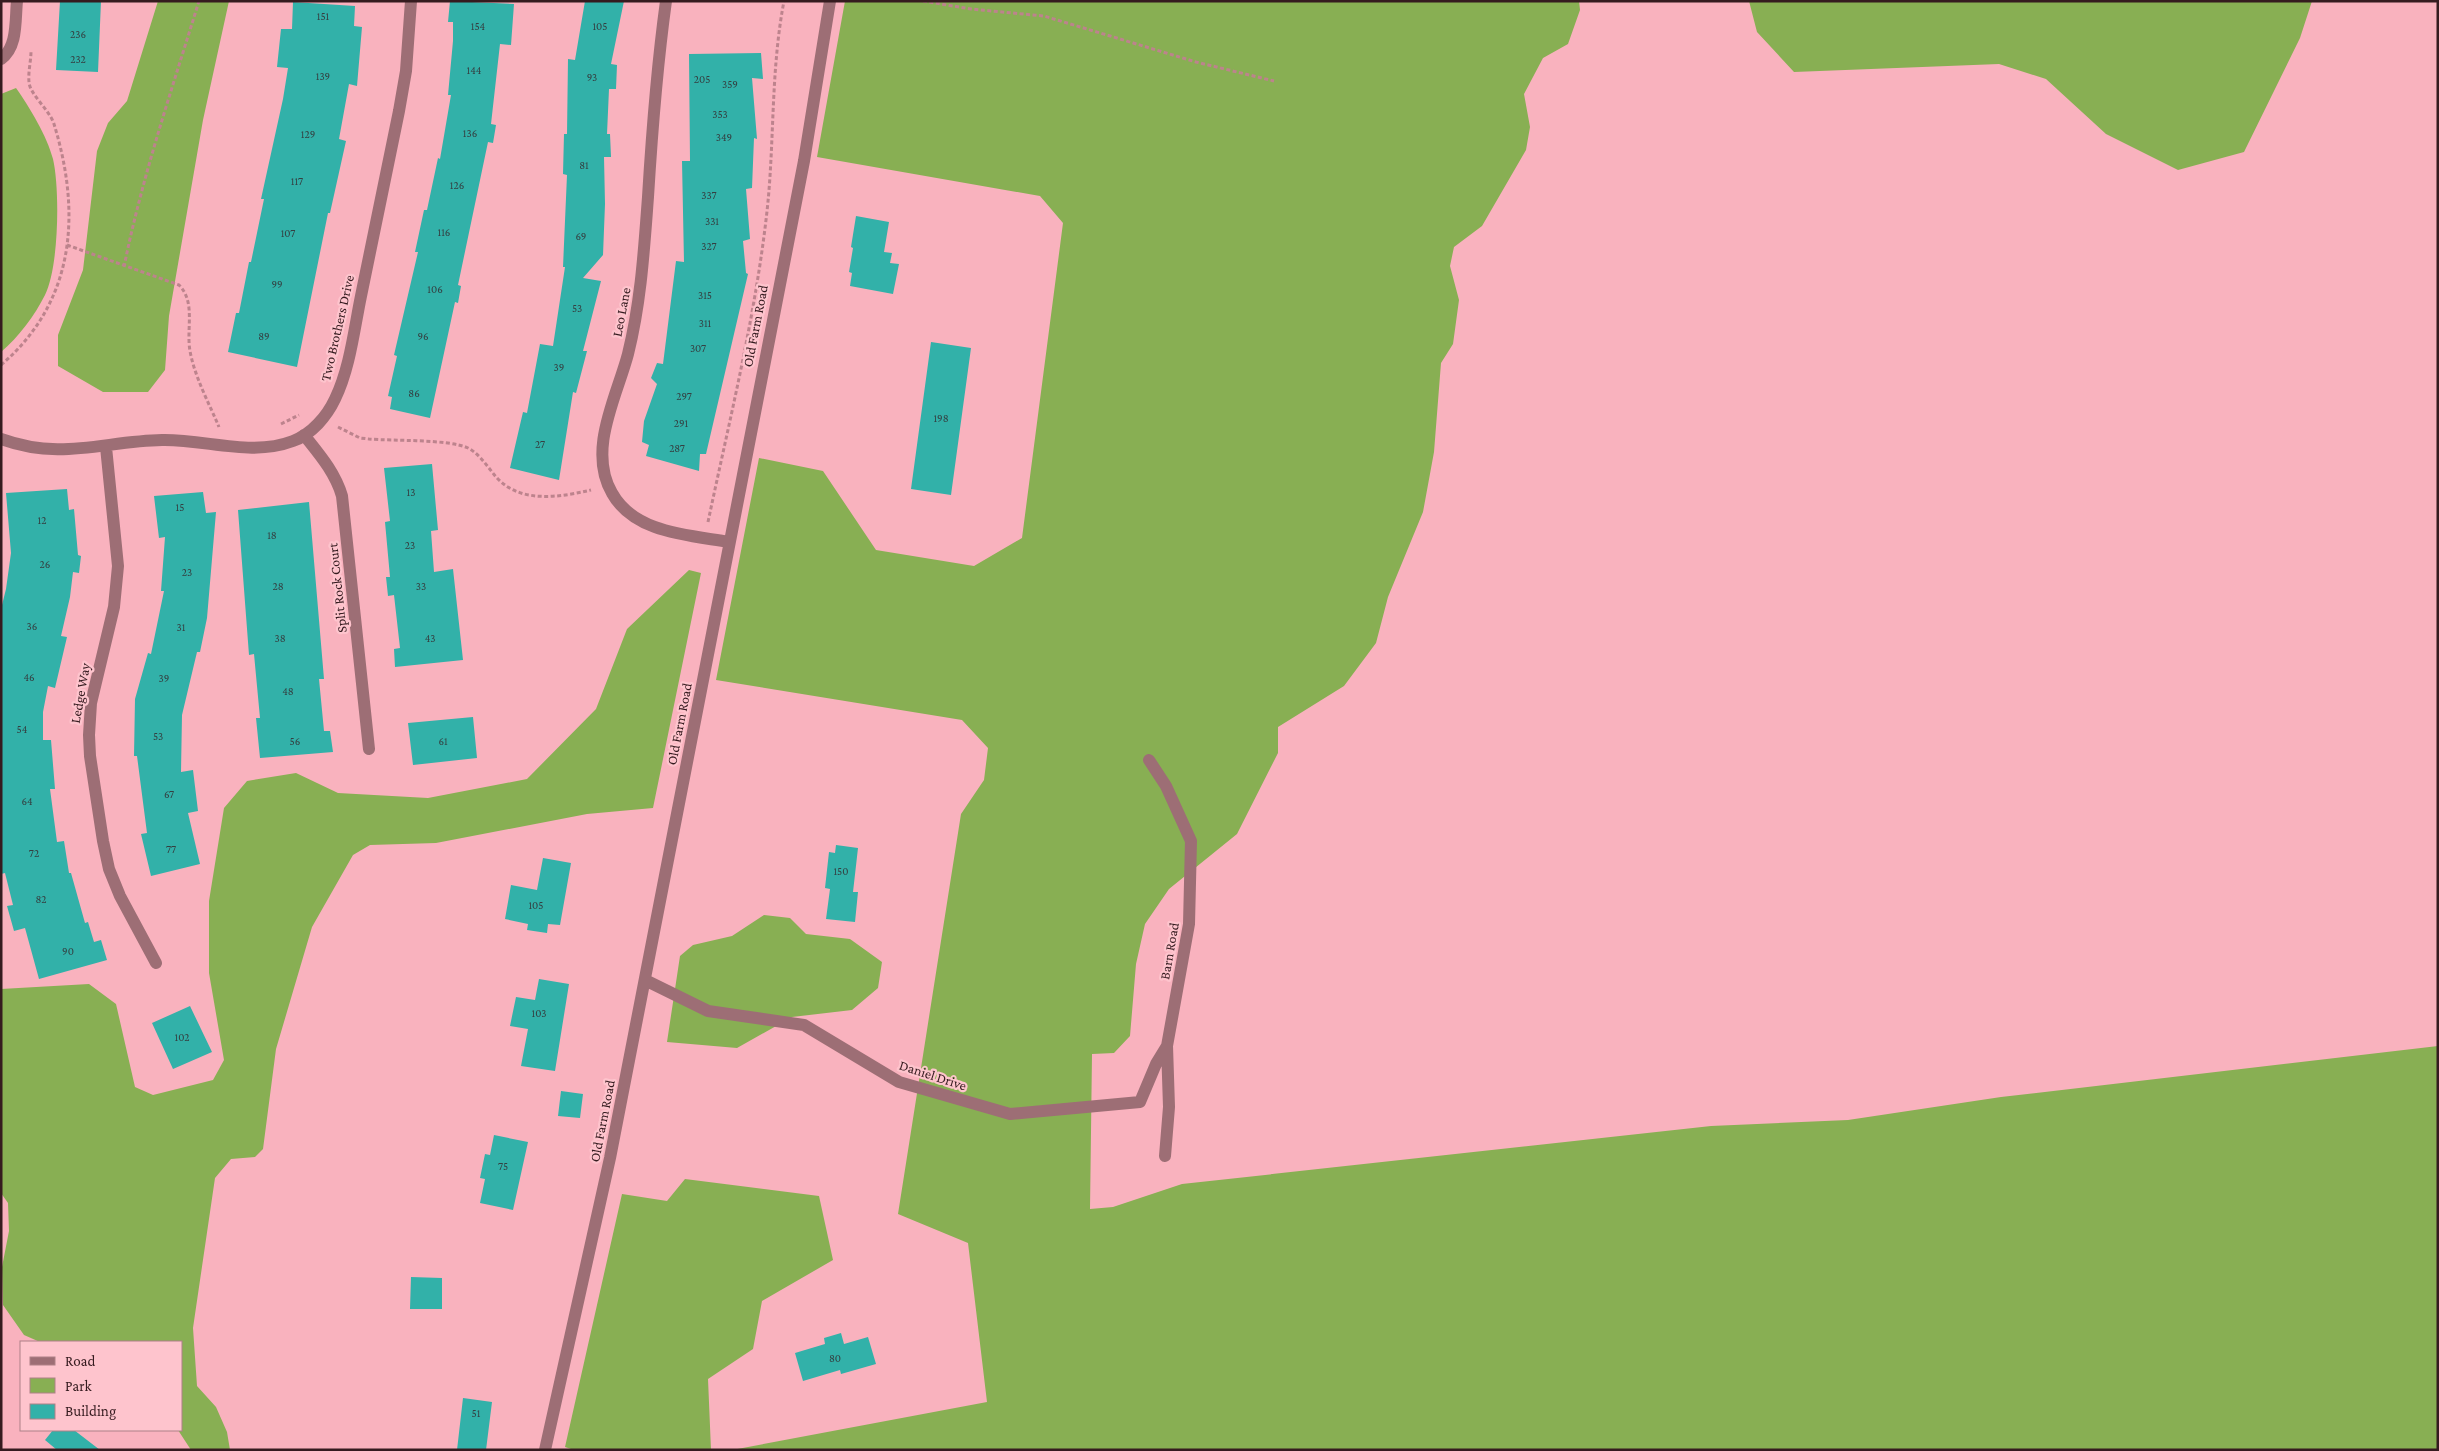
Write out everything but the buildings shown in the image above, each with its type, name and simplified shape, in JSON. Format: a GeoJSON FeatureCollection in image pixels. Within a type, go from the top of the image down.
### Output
{"type":"FeatureCollection","features":[{"type":"Feature","properties":{"kind":"street"},"geometry":{"type":"LineString","coordinates":[[1,59],[9,54],[12,45],[17,1]]}},
{"type":"Feature","properties":{"kind":"street","name":"Two Brothers Drive"},"geometry":{"type":"LineString","coordinates":[[1,439],[34,448],[73,450],[164,440],[220,446],[270,447],[295,440],[321,422],[328,412],[343,377],[399,111],[406,71],[411,1]]}},
{"type":"Feature","properties":{"kind":"street","name":"Leo Lane"},"geometry":{"type":"LineString","coordinates":[[666,1],[655,93],[642,282],[628,354],[602,445],[603,460],[605,477],[611,492],[622,508],[634,518],[664,529],[729,542]]}},
{"type":"Feature","properties":{"kind":"street","name":"Old Farm Road"},"geometry":{"type":"LineString","coordinates":[[545,1450],[582,1291],[645,980],[804,160],[830,1]]}},
{"type":"Feature","properties":{"kind":"street","name":"Split Rock Court"},"geometry":{"type":"LineString","coordinates":[[304,435],[330,468],[338,482],[342,496],[369,749]]}},
{"type":"Feature","properties":{"kind":"street","name":"Ledge Way"},"geometry":{"type":"LineString","coordinates":[[106,447],[118,566],[114,607],[91,703],[90,756],[109,869],[120,896],[156,964]]}},
{"type":"Feature","properties":{"kind":"street","name":"Barn Road"},"geometry":{"type":"LineString","coordinates":[[1149,760],[1166,786],[1191,841],[1190,924],[1167,1046],[1169,1107],[1165,1156]]}},
{"type":"Feature","properties":{"kind":"street","name":"Daniel Drive"},"geometry":{"type":"LineString","coordinates":[[645,980],[708,1011],[804,1025],[899,1082],[1010,1114],[1140,1102],[1156,1064],[1167,1046]]}},
{"type":"Feature","properties":{"kind":"path"},"geometry":{"type":"LineString","coordinates":[[124,267],[133,221],[152,152],[198,1]]}},
{"type":"Feature","properties":{"kind":"path"},"geometry":{"type":"LineString","coordinates":[[708,522],[739,378],[758,275],[766,218],[777,36],[784,1]]}},
{"type":"Feature","properties":{"kind":"path"},"geometry":{"type":"LineString","coordinates":[[923,1],[971,9],[1044,16],[1196,62],[1274,81]]}},
{"type":"Feature","properties":{"kind":"path"},"geometry":{"type":"LineString","coordinates":[[1,365],[26,340],[54,298],[60,282],[67,246],[68,207],[66,175],[52,120],[32,91],[29,82],[31,51]]}},
{"type":"Feature","properties":{"kind":"path"},"geometry":{"type":"LineString","coordinates":[[67,246],[178,285],[186,292],[190,303],[190,351],[200,382],[219,427]]}},
{"type":"Feature","properties":{"kind":"path"},"geometry":{"type":"LineString","coordinates":[[338,427],[360,438],[454,444],[468,448],[482,459],[506,486],[521,493],[539,497],[562,497],[591,490]]}},
{"type":"Feature","properties":{"kind":"green space"},"geometry":{"type":"Polygon","coordinates":[[[158,1],[229,1],[203,120],[169,316],[165,370],[148,392],[103,392],[58,366],[58,335],[83,270],[97,151],[108,123],[127,101],[158,1]]]}},
{"type":"Feature","properties":{"kind":"green space"},"geometry":{"type":"Polygon","coordinates":[[[845,1],[1579,1],[1580,10],[1568,44],[1543,58],[1524,94],[1530,127],[1526,150],[1482,226],[1454,247],[1450,266],[1459,300],[1453,344],[1441,363],[1434,452],[1423,512],[1388,597],[1376,643],[1344,686],[1278,727],[1278,753],[1237,834],[1169,889],[1145,924],[1136,964],[1130,1036],[1114,1053],[1092,1054],[1090,1209],[1113,1207],[1182,1184],[1711,1126],[1848,1120],[2001,1097],[2438,1046],[2438,1450],[732,1450],[987,1402],[968,1243],[898,1214],[961,814],[984,780],[988,748],[962,720],[716,680],[759,458],[823,471],[876,550],[974,566],[1022,538],[1063,223],[1040,196],[817,157],[845,1]]]}},
{"type":"Feature","properties":{"kind":"green space"},"geometry":{"type":"Polygon","coordinates":[[[1749,1],[2312,1],[2300,38],[2244,152],[2178,170],[2106,134],[2046,79],[1999,64],[1794,72],[1757,32],[1749,1]]]}},
{"type":"Feature","properties":{"kind":"green space"},"geometry":{"type":"Polygon","coordinates":[[[16,88],[38,122],[53,159],[57,189],[56,248],[50,282],[45,295],[26,326],[1,352],[1,94],[16,88]]]}},
{"type":"Feature","properties":{"kind":"green space"},"geometry":{"type":"Polygon","coordinates":[[[689,570],[701,573],[653,808],[587,814],[436,843],[370,845],[353,855],[312,927],[276,1049],[263,1149],[255,1157],[231,1159],[215,1178],[193,1328],[197,1386],[216,1407],[227,1432],[230,1450],[191,1450],[179,1431],[182,1431],[182,1341],[38,1341],[24,1335],[3,1305],[2,1267],[9,1231],[8,1203],[1,1193],[1,989],[89,984],[116,1004],[135,1087],[153,1095],[213,1080],[224,1060],[209,973],[209,901],[224,808],[247,781],[296,773],[338,793],[428,798],[527,779],[596,709],[627,629],[689,570]]]}},
{"type":"Feature","properties":{"kind":"green space"},"geometry":{"type":"Polygon","coordinates":[[[764,915],[790,918],[806,934],[850,939],[882,962],[878,988],[852,1010],[792,1017],[737,1048],[667,1042],[680,956],[693,945],[732,936],[764,915]]]}},
{"type":"Feature","properties":{"kind":"green space"},"geometry":{"type":"Polygon","coordinates":[[[685,1179],[819,1196],[833,1260],[762,1301],[753,1349],[708,1379],[711,1450],[574,1450],[565,1447],[622,1194],[667,1201],[685,1179]]]}}]}
